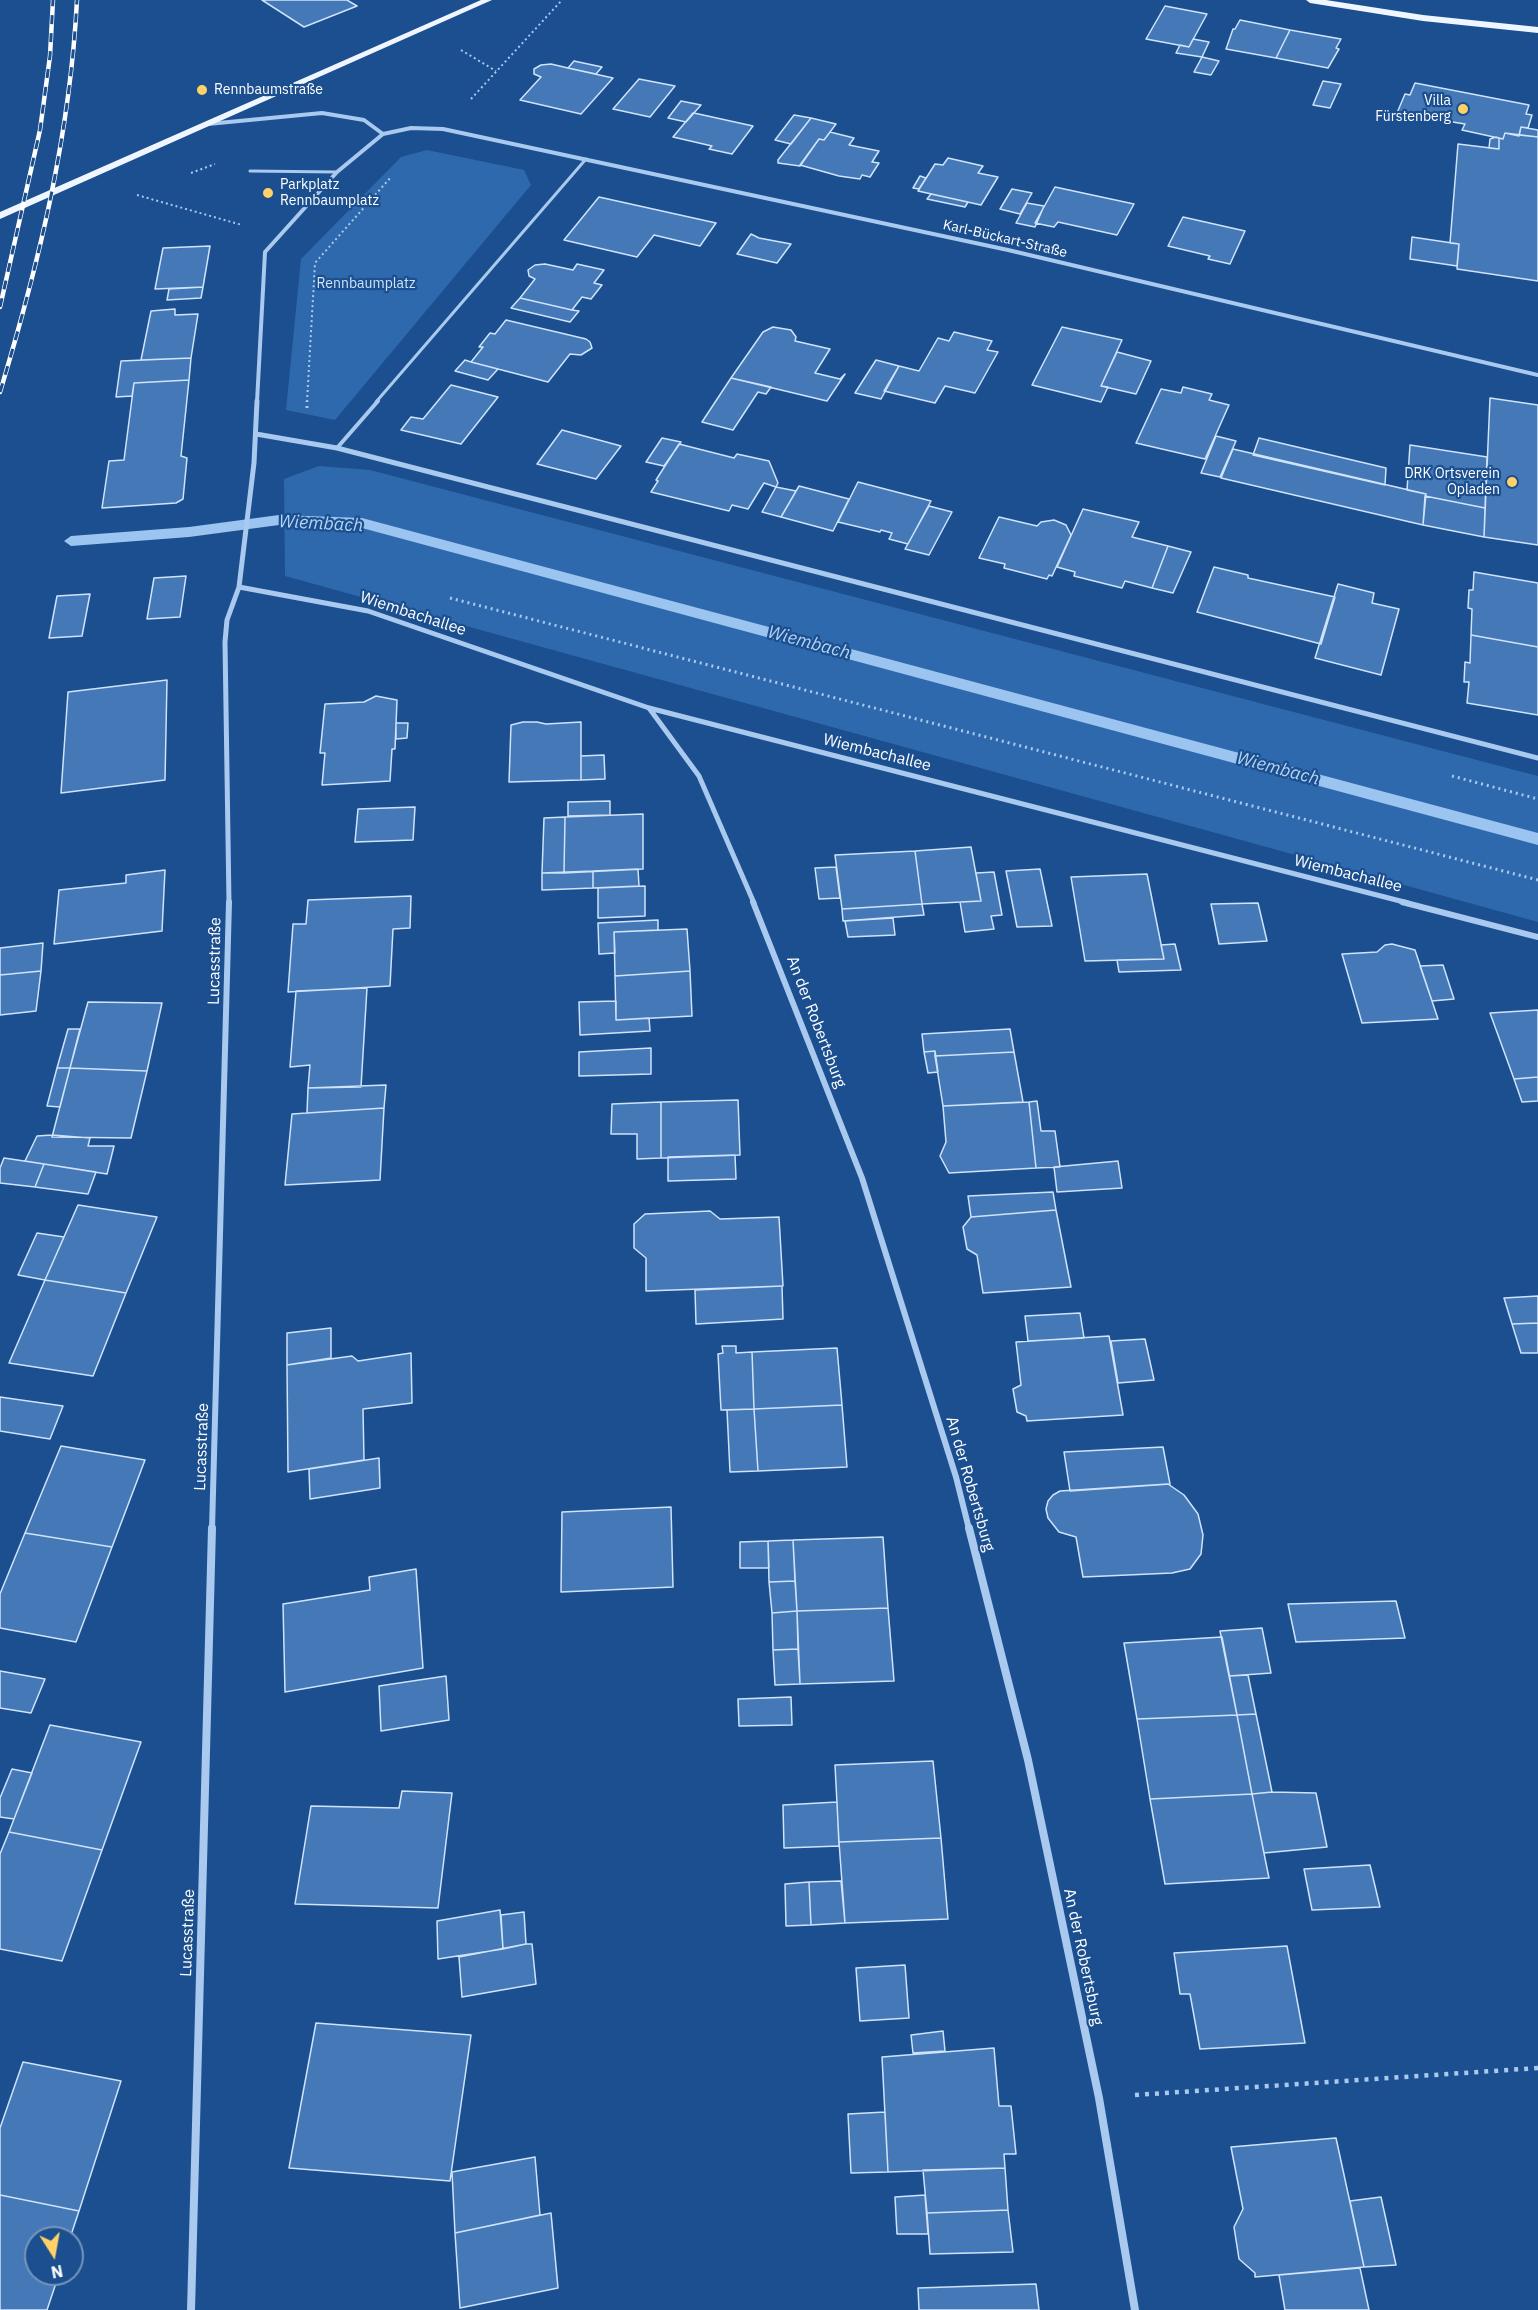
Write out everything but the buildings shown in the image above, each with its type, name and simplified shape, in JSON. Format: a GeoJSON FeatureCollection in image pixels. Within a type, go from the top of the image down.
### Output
{"type":"FeatureCollection","features":[{"type":"Feature","properties":{"kind":"main road"},"geometry":{"type":"LineString","coordinates":[[0,216],[488,0]]}},
{"type":"Feature","properties":{"kind":"main road"},"geometry":{"type":"LineString","coordinates":[[1310,0],[1423,18],[1538,30]]}},
{"type":"Feature","properties":{"kind":"street"},"geometry":{"type":"LineString","coordinates":[[205,124],[322,113],[364,120],[383,134]]}},
{"type":"Feature","properties":{"kind":"street"},"geometry":{"type":"LineString","coordinates":[[239,587],[254,463],[266,252],[337,172],[383,134],[411,128],[443,129]]}},
{"type":"Feature","properties":{"kind":"street","name":"Karl-Bückart-Straße"},"geometry":{"type":"LineString","coordinates":[[443,129],[1008,250],[1538,375]]}},
{"type":"Feature","properties":{"kind":"street"},"geometry":{"type":"LineString","coordinates":[[256,434],[338,448],[1538,758]]}},
{"type":"Feature","properties":{"kind":"street","name":"Wiembachallee"},"geometry":{"type":"LineString","coordinates":[[239,587],[368,611],[649,708],[1538,937]]}},
{"type":"Feature","properties":{"kind":"street","name":"Lucasstraße"},"geometry":{"type":"LineString","coordinates":[[191,2310],[230,883],[225,642],[227,620],[239,587]]}},
{"type":"Feature","properties":{"kind":"street","name":"An der Robertsburg"},"geometry":{"type":"LineString","coordinates":[[649,708],[699,776],[774,950],[862,1178],[962,1499],[1028,1760],[1099,2098],[1135,2310]]}},
{"type":"Feature","properties":{"kind":"lane"},"geometry":{"type":"LineString","coordinates":[[338,448],[586,159]]}},
{"type":"Feature","properties":{"kind":"lane"},"geometry":{"type":"LineString","coordinates":[[250,171],[337,172]]}},
{"type":"Feature","properties":{"kind":"path"},"geometry":{"type":"LineString","coordinates":[[443,129],[562,0]]}},
{"type":"Feature","properties":{"kind":"path"},"geometry":{"type":"LineString","coordinates":[[190,174],[222,161]]}},
{"type":"Feature","properties":{"kind":"path"},"geometry":{"type":"LineString","coordinates":[[305,441],[315,263],[392,176]]}},
{"type":"Feature","properties":{"kind":"path"},"geometry":{"type":"LineString","coordinates":[[133,194],[280,235]]}},
{"type":"Feature","properties":{"kind":"path"},"geometry":{"type":"LineString","coordinates":[[442,596],[1538,880]]}},
{"type":"Feature","properties":{"kind":"path"},"geometry":{"type":"LineString","coordinates":[[1099,2098],[1538,2068]]}},
{"type":"Feature","properties":{"kind":"green space","name":"Rennbaumplatz"},"geometry":{"type":"Polygon","coordinates":[[[427,150],[524,170],[531,185],[335,420],[286,410],[301,259],[401,157],[427,150]]]}},
{"type":"Feature","properties":{"kind":"green space"},"geometry":{"type":"Polygon","coordinates":[[[319,466],[370,470],[1538,776],[1538,922],[285,576],[284,479],[319,466]]]}},
{"type":"Feature","properties":{"kind":"waterway","name":"Wiembach"},"geometry":{"type":"LineString","coordinates":[[71,541],[189,532],[279,520],[362,523],[1538,839]]}},
{"type":"Feature","properties":{"kind":"railway"},"geometry":{"type":"LineString","coordinates":[[0,307],[40,130],[50,56],[53,0]]}},
{"type":"Feature","properties":{"kind":"railway"},"geometry":{"type":"LineString","coordinates":[[0,392],[40,247],[60,149],[68,100],[77,0]]}},
{"type":"Feature","properties":{"kind":"place","name":"Rennbaumstraße"},"geometry":{"type":"Point","coordinates":[202,90]}},
{"type":"Feature","properties":{"kind":"place","name":"Villa Fürstenberg"},"geometry":{"type":"Point","coordinates":[1463,109]}},
{"type":"Feature","properties":{"kind":"place","name":"Parkplatz Rennbaumplatz"},"geometry":{"type":"Point","coordinates":[268,193]}},
{"type":"Feature","properties":{"kind":"place","name":"DRK Ortsverein Opladen"},"geometry":{"type":"Point","coordinates":[1512,482]}}]}
